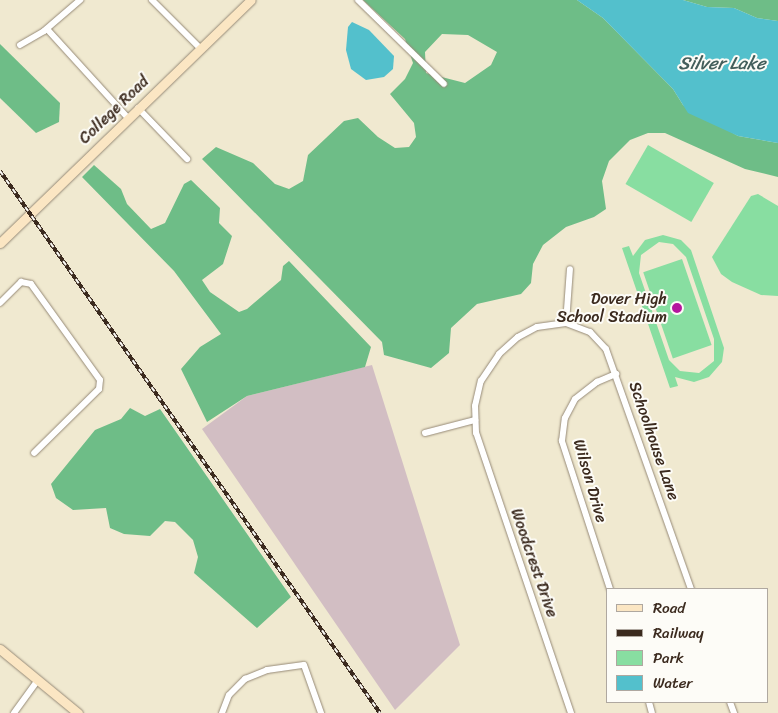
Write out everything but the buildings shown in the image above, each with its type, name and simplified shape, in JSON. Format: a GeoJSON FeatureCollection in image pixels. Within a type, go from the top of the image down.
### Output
{"type":"FeatureCollection","features":[{"type":"Feature","properties":{"kind":"street"},"geometry":{"type":"LineString","coordinates":[[20,45],[47,29],[80,0]]}},
{"type":"Feature","properties":{"kind":"street","name":"College Road"},"geometry":{"type":"LineString","coordinates":[[0,243],[251,0]]}},
{"type":"Feature","properties":{"kind":"street"},"geometry":{"type":"LineString","coordinates":[[358,0],[444,84]]}},
{"type":"Feature","properties":{"kind":"street"},"geometry":{"type":"LineString","coordinates":[[156,1],[201,48]]}},
{"type":"Feature","properties":{"kind":"street"},"geometry":{"type":"LineString","coordinates":[[47,29],[128,118]]}},
{"type":"Feature","properties":{"kind":"street"},"geometry":{"type":"LineString","coordinates":[[138,108],[187,159]]}},
{"type":"Feature","properties":{"kind":"street"},"geometry":{"type":"LineString","coordinates":[[566,323],[570,269]]}},
{"type":"Feature","properties":{"kind":"street"},"geometry":{"type":"LineString","coordinates":[[0,303],[21,282],[32,284],[100,380],[99,389],[34,453]]}},
{"type":"Feature","properties":{"kind":"street","name":"Schoolhouse Lane"},"geometry":{"type":"LineString","coordinates":[[566,323],[597,337],[606,348],[691,588]]}},
{"type":"Feature","properties":{"kind":"street","name":"Woodcrest Drive"},"geometry":{"type":"LineString","coordinates":[[566,323],[537,327],[518,337],[499,354],[481,381],[475,420],[482,454],[572,713]]}},
{"type":"Feature","properties":{"kind":"street","name":"Wilson Drive"},"geometry":{"type":"LineString","coordinates":[[610,588],[562,441],[565,418],[575,399],[597,382],[616,374]]}},
{"type":"Feature","properties":{"kind":"street"},"geometry":{"type":"LineString","coordinates":[[425,433],[475,420]]}},
{"type":"Feature","properties":{"kind":"street"},"geometry":{"type":"LineString","coordinates":[[0,649],[78,713]]}},
{"type":"Feature","properties":{"kind":"street"},"geometry":{"type":"LineString","coordinates":[[222,713],[229,695],[245,679],[267,670],[304,665],[321,713]]}},
{"type":"Feature","properties":{"kind":"street"},"geometry":{"type":"LineString","coordinates":[[14,713],[38,680]]}},
{"type":"Feature","properties":{"kind":"shaded area"},"geometry":{"type":"Polygon","coordinates":[[[372,365],[460,645],[395,710],[202,429],[247,396],[372,365]]]}},
{"type":"Feature","properties":{"kind":"green space"},"geometry":{"type":"Polygon","coordinates":[[[363,0],[577,0],[603,18],[673,89],[683,105],[738,136],[778,143],[778,177],[745,169],[665,133],[648,133],[630,140],[609,161],[602,181],[606,209],[594,217],[566,227],[543,245],[533,264],[531,283],[521,294],[477,304],[451,328],[449,353],[431,368],[384,355],[382,342],[202,159],[216,147],[253,163],[275,184],[289,189],[303,181],[308,155],[344,121],[358,118],[378,137],[395,148],[409,147],[416,137],[414,123],[390,94],[405,79],[413,63],[405,39],[363,0]],[[442,34],[425,52],[426,73],[465,83],[491,65],[497,52],[468,35],[442,34]]]}},
{"type":"Feature","properties":{"kind":"green space"},"geometry":{"type":"Polygon","coordinates":[[[683,0],[778,0],[778,21],[757,18],[734,8],[707,7],[683,0]]]}},
{"type":"Feature","properties":{"kind":"green space"},"geometry":{"type":"Polygon","coordinates":[[[0,44],[60,103],[59,122],[36,133],[0,98],[0,44]]]}},
{"type":"Feature","properties":{"kind":"green space"},"geometry":{"type":"Polygon","coordinates":[[[648,145],[714,183],[691,222],[626,184],[648,145]]]}},
{"type":"Feature","properties":{"kind":"green space"},"geometry":{"type":"Polygon","coordinates":[[[94,165],[121,189],[127,204],[151,229],[165,223],[184,184],[191,180],[220,208],[219,223],[232,236],[223,264],[202,280],[210,292],[239,312],[247,309],[281,280],[283,266],[289,261],[371,347],[365,367],[247,396],[207,422],[181,369],[200,347],[221,334],[174,271],[82,177],[94,165]]]}},
{"type":"Feature","properties":{"kind":"green space"},"geometry":{"type":"Polygon","coordinates":[[[758,194],[778,206],[778,296],[761,295],[732,282],[721,274],[712,257],[751,196],[758,194]]]}},
{"type":"Feature","properties":{"kind":"green space"},"geometry":{"type":"Polygon","coordinates":[[[663,235],[681,240],[691,250],[724,348],[722,362],[709,377],[694,382],[675,377],[678,386],[670,388],[622,248],[629,246],[633,256],[645,240],[663,235]],[[659,242],[641,255],[639,273],[669,360],[680,371],[699,373],[714,361],[714,339],[686,257],[673,244],[659,242]]]}},
{"type":"Feature","properties":{"kind":"green space"},"geometry":{"type":"Polygon","coordinates":[[[682,259],[712,345],[673,358],[643,272],[682,259]]]}},
{"type":"Feature","properties":{"kind":"green space"},"geometry":{"type":"Polygon","coordinates":[[[130,408],[145,416],[160,409],[291,597],[257,628],[194,573],[198,557],[193,540],[175,522],[165,521],[150,536],[124,534],[110,528],[106,508],[73,510],[56,498],[51,484],[95,430],[121,419],[130,408]]]}},
{"type":"Feature","properties":{"kind":"water","name":"Silver Lake"},"geometry":{"type":"Polygon","coordinates":[[[577,0],[683,0],[707,7],[734,8],[757,18],[778,21],[778,143],[738,136],[688,113],[673,89],[603,18],[577,0]]]}},
{"type":"Feature","properties":{"kind":"water"},"geometry":{"type":"Polygon","coordinates":[[[352,22],[369,30],[394,56],[393,69],[384,77],[366,80],[351,69],[346,50],[348,27],[352,22]]]}},
{"type":"Feature","properties":{"kind":"railway"},"geometry":{"type":"LineString","coordinates":[[0,171],[380,713]]}},
{"type":"Feature","properties":{"kind":"place","name":"Dover High School Stadium"},"geometry":{"type":"Point","coordinates":[677,308]}}]}
